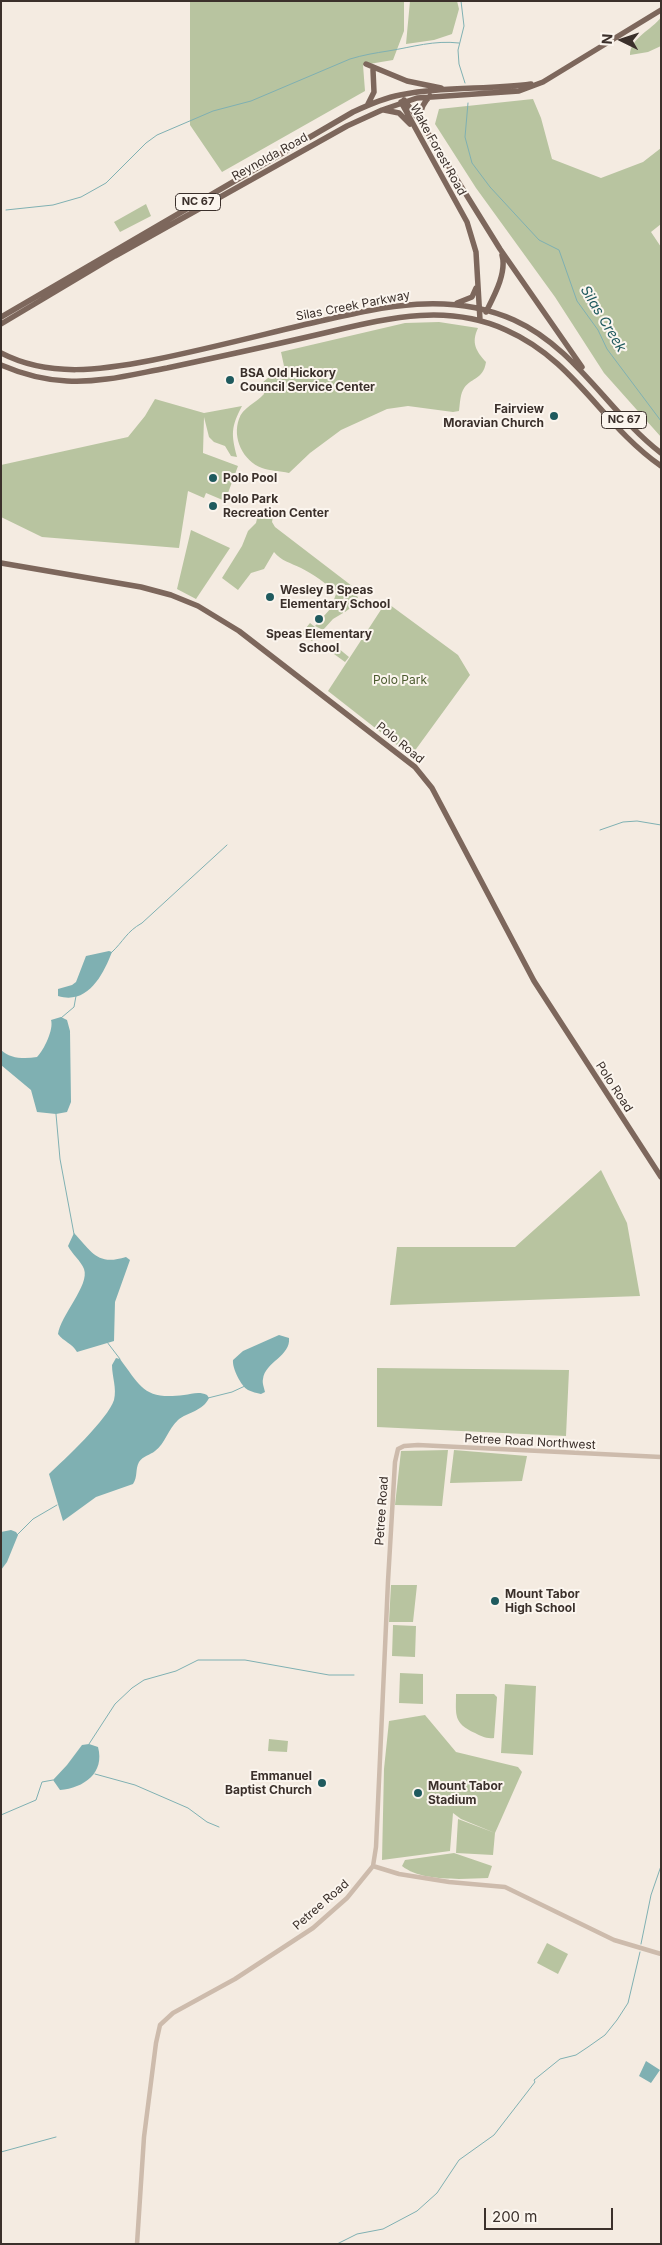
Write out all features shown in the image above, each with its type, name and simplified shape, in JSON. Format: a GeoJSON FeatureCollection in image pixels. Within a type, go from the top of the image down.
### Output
{"type":"FeatureCollection","features":[{"type":"Feature","properties":{"kind":"main road","name":"Reynolda Road"},"geometry":{"type":"LineString","coordinates":[[1,324],[115,256],[347,126],[403,102],[431,96],[519,91],[543,82],[661,10]]}},
{"type":"Feature","properties":{"kind":"main road"},"geometry":{"type":"LineString","coordinates":[[366,64],[406,81],[450,89]]}},
{"type":"Feature","properties":{"kind":"main road"},"geometry":{"type":"LineString","coordinates":[[368,104],[374,92],[373,70]]}},
{"type":"Feature","properties":{"kind":"main road","name":"Reynolda Road"},"geometry":{"type":"LineString","coordinates":[[1,317],[106,254],[368,104],[398,95],[543,82]]}},
{"type":"Feature","properties":{"kind":"main road","name":"Wake Forest Road"},"geometry":{"type":"LineString","coordinates":[[398,95],[423,126],[500,249],[592,381]]}},
{"type":"Feature","properties":{"kind":"main road"},"geometry":{"type":"LineString","coordinates":[[423,126],[420,111],[425,100],[431,96]]}},
{"type":"Feature","properties":{"kind":"main road","name":"Wake Forest Road"},"geometry":{"type":"LineString","coordinates":[[403,102],[415,128],[467,222],[476,252],[480,320]]}},
{"type":"Feature","properties":{"kind":"main road","name":"NC 67"},"geometry":{"type":"LineString","coordinates":[[382,110],[399,113],[415,128]]}},
{"type":"Feature","properties":{"kind":"main road","name":"Wake Forest Road"},"geometry":{"type":"LineString","coordinates":[[480,320],[487,311],[503,268],[500,249]]}},
{"type":"Feature","properties":{"kind":"main road"},"geometry":{"type":"LineString","coordinates":[[454,304],[472,297],[478,281]]}},
{"type":"Feature","properties":{"kind":"main road","name":"Silas Creek Parkway"},"geometry":{"type":"LineString","coordinates":[[1,353],[33,364],[53,368],[98,370],[176,355],[402,304],[430,302],[454,304],[487,311],[514,320],[548,340],[592,381],[633,430],[661,453]]}},
{"type":"Feature","properties":{"kind":"main road","name":"Silas Creek Parkway"},"geometry":{"type":"LineString","coordinates":[[1,365],[42,378],[91,382],[202,361],[352,326],[414,315],[439,314],[480,320],[527,340],[548,353],[566,369],[616,426],[661,466]]}},
{"type":"Feature","properties":{"kind":"main road","name":"Polo Road"},"geometry":{"type":"LineString","coordinates":[[1,564],[141,587],[171,595],[198,606],[239,631],[411,763],[432,788],[535,982],[661,1177]]}},
{"type":"Feature","properties":{"kind":"street","name":"Petree Road Northwest"},"geometry":{"type":"LineString","coordinates":[[398,1449],[404,1446],[418,1445],[585,1455],[661,1457]]}},
{"type":"Feature","properties":{"kind":"street","name":"Petree Road"},"geometry":{"type":"LineString","coordinates":[[137,2244],[145,2127],[157,2035],[160,2025],[173,2014],[235,1979],[313,1928],[347,1898],[373,1866],[376,1847],[395,1462],[398,1449]]}},
{"type":"Feature","properties":{"kind":"street"},"geometry":{"type":"LineString","coordinates":[[373,1866],[408,1876],[505,1887],[614,1940],[661,1954]]}},
{"type":"Feature","properties":{"kind":"green space"},"geometry":{"type":"Polygon","coordinates":[[[190,1],[404,1],[404,31],[393,60],[363,65],[365,91],[222,172],[190,125],[190,1]]]}},
{"type":"Feature","properties":{"kind":"green space"},"geometry":{"type":"Polygon","coordinates":[[[410,1],[457,1],[459,9],[452,34],[434,40],[406,44],[410,1]]]}},
{"type":"Feature","properties":{"kind":"green space"},"geometry":{"type":"Polygon","coordinates":[[[661,17],[661,46],[648,52],[630,55],[637,39],[661,17]]]}},
{"type":"Feature","properties":{"kind":"green space"},"geometry":{"type":"Polygon","coordinates":[[[533,99],[541,118],[552,159],[601,178],[643,162],[661,148],[661,224],[651,232],[661,247],[661,437],[604,373],[555,297],[476,188],[435,124],[439,109],[533,99]]]}},
{"type":"Feature","properties":{"kind":"green space"},"geometry":{"type":"Polygon","coordinates":[[[146,204],[151,216],[120,232],[114,222],[146,204]]]}},
{"type":"Feature","properties":{"kind":"green space"},"geometry":{"type":"Polygon","coordinates":[[[439,322],[478,328],[475,342],[486,362],[482,373],[463,390],[459,411],[453,412],[408,406],[387,409],[341,430],[310,453],[289,473],[268,470],[255,465],[249,460],[238,441],[237,426],[239,419],[246,409],[264,394],[262,383],[269,377],[279,374],[284,366],[281,352],[405,323],[439,322]]]}},
{"type":"Feature","properties":{"kind":"green space"},"geometry":{"type":"Polygon","coordinates":[[[155,399],[204,413],[242,406],[233,431],[237,457],[231,456],[225,446],[214,442],[209,437],[204,417],[203,453],[238,466],[225,501],[206,493],[204,498],[188,491],[179,548],[42,537],[1,517],[1,465],[128,437],[145,416],[155,399]]]}},
{"type":"Feature","properties":{"kind":"green space"},"geometry":{"type":"Polygon","coordinates":[[[264,508],[273,516],[272,522],[275,527],[352,586],[339,605],[343,613],[333,619],[323,630],[315,626],[331,608],[336,594],[315,576],[283,560],[274,552],[264,569],[251,573],[238,590],[222,578],[242,546],[248,531],[256,523],[259,510],[264,508]]]}},
{"type":"Feature","properties":{"kind":"green space"},"geometry":{"type":"Polygon","coordinates":[[[191,530],[230,548],[196,599],[177,589],[191,530]]]}},
{"type":"Feature","properties":{"kind":"green space"},"geometry":{"type":"Polygon","coordinates":[[[351,592],[358,597],[353,606],[345,612],[342,607],[346,603],[344,600],[351,592]]]}},
{"type":"Feature","properties":{"kind":"green space","name":"Polo Park"},"geometry":{"type":"Polygon","coordinates":[[[386,602],[458,655],[470,675],[411,756],[328,691],[386,602]]]}},
{"type":"Feature","properties":{"kind":"green space"},"geometry":{"type":"Polygon","coordinates":[[[310,623],[320,631],[312,641],[301,634],[310,623]]]}},
{"type":"Feature","properties":{"kind":"green space"},"geometry":{"type":"Polygon","coordinates":[[[331,646],[338,648],[349,657],[345,662],[334,654],[331,646]]]}},
{"type":"Feature","properties":{"kind":"green space"},"geometry":{"type":"Polygon","coordinates":[[[601,1170],[627,1223],[640,1296],[390,1305],[397,1247],[515,1247],[601,1170]]]}},
{"type":"Feature","properties":{"kind":"green space"},"geometry":{"type":"Polygon","coordinates":[[[377,1368],[569,1370],[566,1436],[377,1427],[377,1368]]]}},
{"type":"Feature","properties":{"kind":"green space"},"geometry":{"type":"Polygon","coordinates":[[[448,1450],[442,1506],[395,1505],[401,1451],[448,1450]]]}},
{"type":"Feature","properties":{"kind":"green space"},"geometry":{"type":"Polygon","coordinates":[[[454,1450],[527,1456],[522,1481],[450,1483],[454,1450]]]}},
{"type":"Feature","properties":{"kind":"green space"},"geometry":{"type":"Polygon","coordinates":[[[391,1585],[417,1585],[413,1622],[389,1622],[391,1585]]]}},
{"type":"Feature","properties":{"kind":"green space"},"geometry":{"type":"Polygon","coordinates":[[[393,1625],[416,1626],[415,1657],[392,1656],[393,1625]]]}},
{"type":"Feature","properties":{"kind":"green space"},"geometry":{"type":"Polygon","coordinates":[[[400,1673],[423,1674],[423,1704],[399,1703],[400,1673]]]}},
{"type":"Feature","properties":{"kind":"green space"},"geometry":{"type":"Polygon","coordinates":[[[505,1684],[536,1686],[533,1755],[501,1753],[505,1684]]]}},
{"type":"Feature","properties":{"kind":"green space"},"geometry":{"type":"Polygon","coordinates":[[[456,1694],[494,1694],[497,1697],[494,1738],[486,1738],[479,1735],[459,1722],[456,1713],[456,1694]]]}},
{"type":"Feature","properties":{"kind":"green space","name":"Mount Tabor Stadium"},"geometry":{"type":"Polygon","coordinates":[[[425,1715],[456,1752],[518,1767],[522,1772],[495,1833],[461,1819],[453,1813],[450,1851],[382,1860],[384,1769],[389,1721],[425,1715]]]}},
{"type":"Feature","properties":{"kind":"green space"},"geometry":{"type":"Polygon","coordinates":[[[269,1739],[288,1741],[287,1752],[268,1751],[269,1739]]]}},
{"type":"Feature","properties":{"kind":"green space"},"geometry":{"type":"Polygon","coordinates":[[[458,1819],[495,1833],[493,1855],[456,1853],[458,1819]]]}},
{"type":"Feature","properties":{"kind":"green space"},"geometry":{"type":"Polygon","coordinates":[[[454,1853],[492,1866],[488,1878],[455,1879],[431,1877],[420,1875],[402,1866],[405,1860],[454,1853]]]}},
{"type":"Feature","properties":{"kind":"green space"},"geometry":{"type":"Polygon","coordinates":[[[547,1943],[568,1954],[558,1974],[537,1963],[547,1943]]]}},
{"type":"Feature","properties":{"kind":"water"},"geometry":{"type":"Polygon","coordinates":[[[112,952],[104,970],[93,986],[78,996],[69,998],[58,996],[58,989],[76,982],[86,956],[112,952]]]}},
{"type":"Feature","properties":{"kind":"water"},"geometry":{"type":"Polygon","coordinates":[[[61,1017],[67,1020],[70,1031],[71,1102],[67,1112],[56,1114],[37,1112],[31,1090],[1,1065],[1,1050],[18,1058],[37,1057],[48,1039],[52,1024],[51,1020],[61,1017]]]}},
{"type":"Feature","properties":{"kind":"water"},"geometry":{"type":"Polygon","coordinates":[[[74,1233],[96,1256],[108,1260],[126,1257],[130,1260],[115,1302],[114,1341],[77,1352],[58,1334],[85,1276],[83,1266],[68,1246],[74,1233]]]}},
{"type":"Feature","properties":{"kind":"water"},"geometry":{"type":"Polygon","coordinates":[[[279,1335],[289,1338],[289,1344],[286,1350],[265,1373],[263,1382],[265,1392],[261,1394],[248,1390],[243,1385],[234,1368],[233,1360],[243,1351],[279,1335]]]}},
{"type":"Feature","properties":{"kind":"water"},"geometry":{"type":"Polygon","coordinates":[[[116,1358],[120,1359],[139,1384],[152,1393],[171,1396],[201,1393],[209,1398],[199,1409],[178,1420],[158,1448],[141,1460],[133,1484],[96,1497],[63,1521],[49,1474],[85,1439],[110,1408],[115,1396],[112,1365],[116,1358]]]}},
{"type":"Feature","properties":{"kind":"water"},"geometry":{"type":"Polygon","coordinates":[[[11,1530],[18,1535],[7,1562],[1,1570],[1,1532],[11,1530]]]}},
{"type":"Feature","properties":{"kind":"water"},"geometry":{"type":"Polygon","coordinates":[[[89,1744],[98,1747],[99,1756],[95,1772],[91,1778],[77,1786],[60,1790],[53,1780],[82,1745],[89,1744]]]}},
{"type":"Feature","properties":{"kind":"water"},"geometry":{"type":"Polygon","coordinates":[[[646,2061],[660,2070],[651,2083],[639,2076],[646,2061]]]}},
{"type":"Feature","properties":{"kind":"waterway","name":"Silas Creek"},"geometry":{"type":"LineString","coordinates":[[461,1],[464,26],[458,50],[459,64],[465,83]]}},
{"type":"Feature","properties":{"kind":"waterway"},"geometry":{"type":"LineString","coordinates":[[6,210],[53,205],[81,197],[106,183],[146,143],[157,135],[213,111],[251,101],[350,59],[423,44],[459,43]]}},
{"type":"Feature","properties":{"kind":"waterway","name":"Silas Creek"},"geometry":{"type":"LineString","coordinates":[[468,103],[465,137],[472,163],[490,187],[539,240],[559,250],[577,301],[598,330],[607,349],[661,421]]}},
{"type":"Feature","properties":{"kind":"waterway"},"geometry":{"type":"LineString","coordinates":[[600,830],[623,822],[637,821],[661,825]]}},
{"type":"Feature","properties":{"kind":"waterway"},"geometry":{"type":"LineString","coordinates":[[111,953],[132,930],[227,845]]}},
{"type":"Feature","properties":{"kind":"waterway"},"geometry":{"type":"LineString","coordinates":[[61,1018],[74,1007],[76,996]]}},
{"type":"Feature","properties":{"kind":"waterway"},"geometry":{"type":"LineString","coordinates":[[56,1114],[60,1159],[74,1234]]}},
{"type":"Feature","properties":{"kind":"waterway"},"geometry":{"type":"LineString","coordinates":[[107,1342],[120,1359]]}},
{"type":"Feature","properties":{"kind":"waterway"},"geometry":{"type":"LineString","coordinates":[[208,1398],[232,1392],[245,1386]]}},
{"type":"Feature","properties":{"kind":"waterway"},"geometry":{"type":"LineString","coordinates":[[17,1535],[33,1519],[57,1505]]}},
{"type":"Feature","properties":{"kind":"waterway"},"geometry":{"type":"LineString","coordinates":[[89,1744],[115,1704],[132,1688],[144,1680],[176,1671],[198,1660],[245,1660],[329,1675],[354,1675]]}},
{"type":"Feature","properties":{"kind":"waterway"},"geometry":{"type":"LineString","coordinates":[[95,1774],[135,1785],[188,1808],[207,1822],[219,1827]]}},
{"type":"Feature","properties":{"kind":"waterway"},"geometry":{"type":"LineString","coordinates":[[1,1815],[36,1800],[42,1782],[53,1780]]}},
{"type":"Feature","properties":{"kind":"waterway"},"geometry":{"type":"LineString","coordinates":[[641,1944],[651,1895],[661,1866]]}},
{"type":"Feature","properties":{"kind":"waterway"},"geometry":{"type":"LineString","coordinates":[[337,2244],[357,2234],[383,2229],[417,2211],[437,2193],[459,2160],[494,2135],[535,2082],[534,2080],[560,2059],[576,2055],[605,2035],[628,2003],[640,1952]]}},
{"type":"Feature","properties":{"kind":"waterway"},"geometry":{"type":"LineString","coordinates":[[1,2152],[56,2137]]}},
{"type":"Feature","properties":{"kind":"place","name":"BSA Old Hickory Council Service Center"},"geometry":{"type":"Point","coordinates":[230,380]}},
{"type":"Feature","properties":{"kind":"place","name":"Fairview Moravian Church"},"geometry":{"type":"Point","coordinates":[554,416]}},
{"type":"Feature","properties":{"kind":"place","name":"Polo Pool"},"geometry":{"type":"Point","coordinates":[213,478]}},
{"type":"Feature","properties":{"kind":"place","name":"Polo Park Recreation Center"},"geometry":{"type":"Point","coordinates":[213,506]}},
{"type":"Feature","properties":{"kind":"place","name":"Wesley B Speas Elementary School"},"geometry":{"type":"Point","coordinates":[270,597]}},
{"type":"Feature","properties":{"kind":"place","name":"Speas Elementary School"},"geometry":{"type":"Point","coordinates":[319,619]}},
{"type":"Feature","properties":{"kind":"place","name":"Mount Tabor High School"},"geometry":{"type":"Point","coordinates":[495,1601]}},
{"type":"Feature","properties":{"kind":"place","name":"Emmanuel Baptist Church"},"geometry":{"type":"Point","coordinates":[322,1783]}},
{"type":"Feature","properties":{"kind":"place","name":"Mount Tabor Stadium"},"geometry":{"type":"Point","coordinates":[418,1793]}}]}
